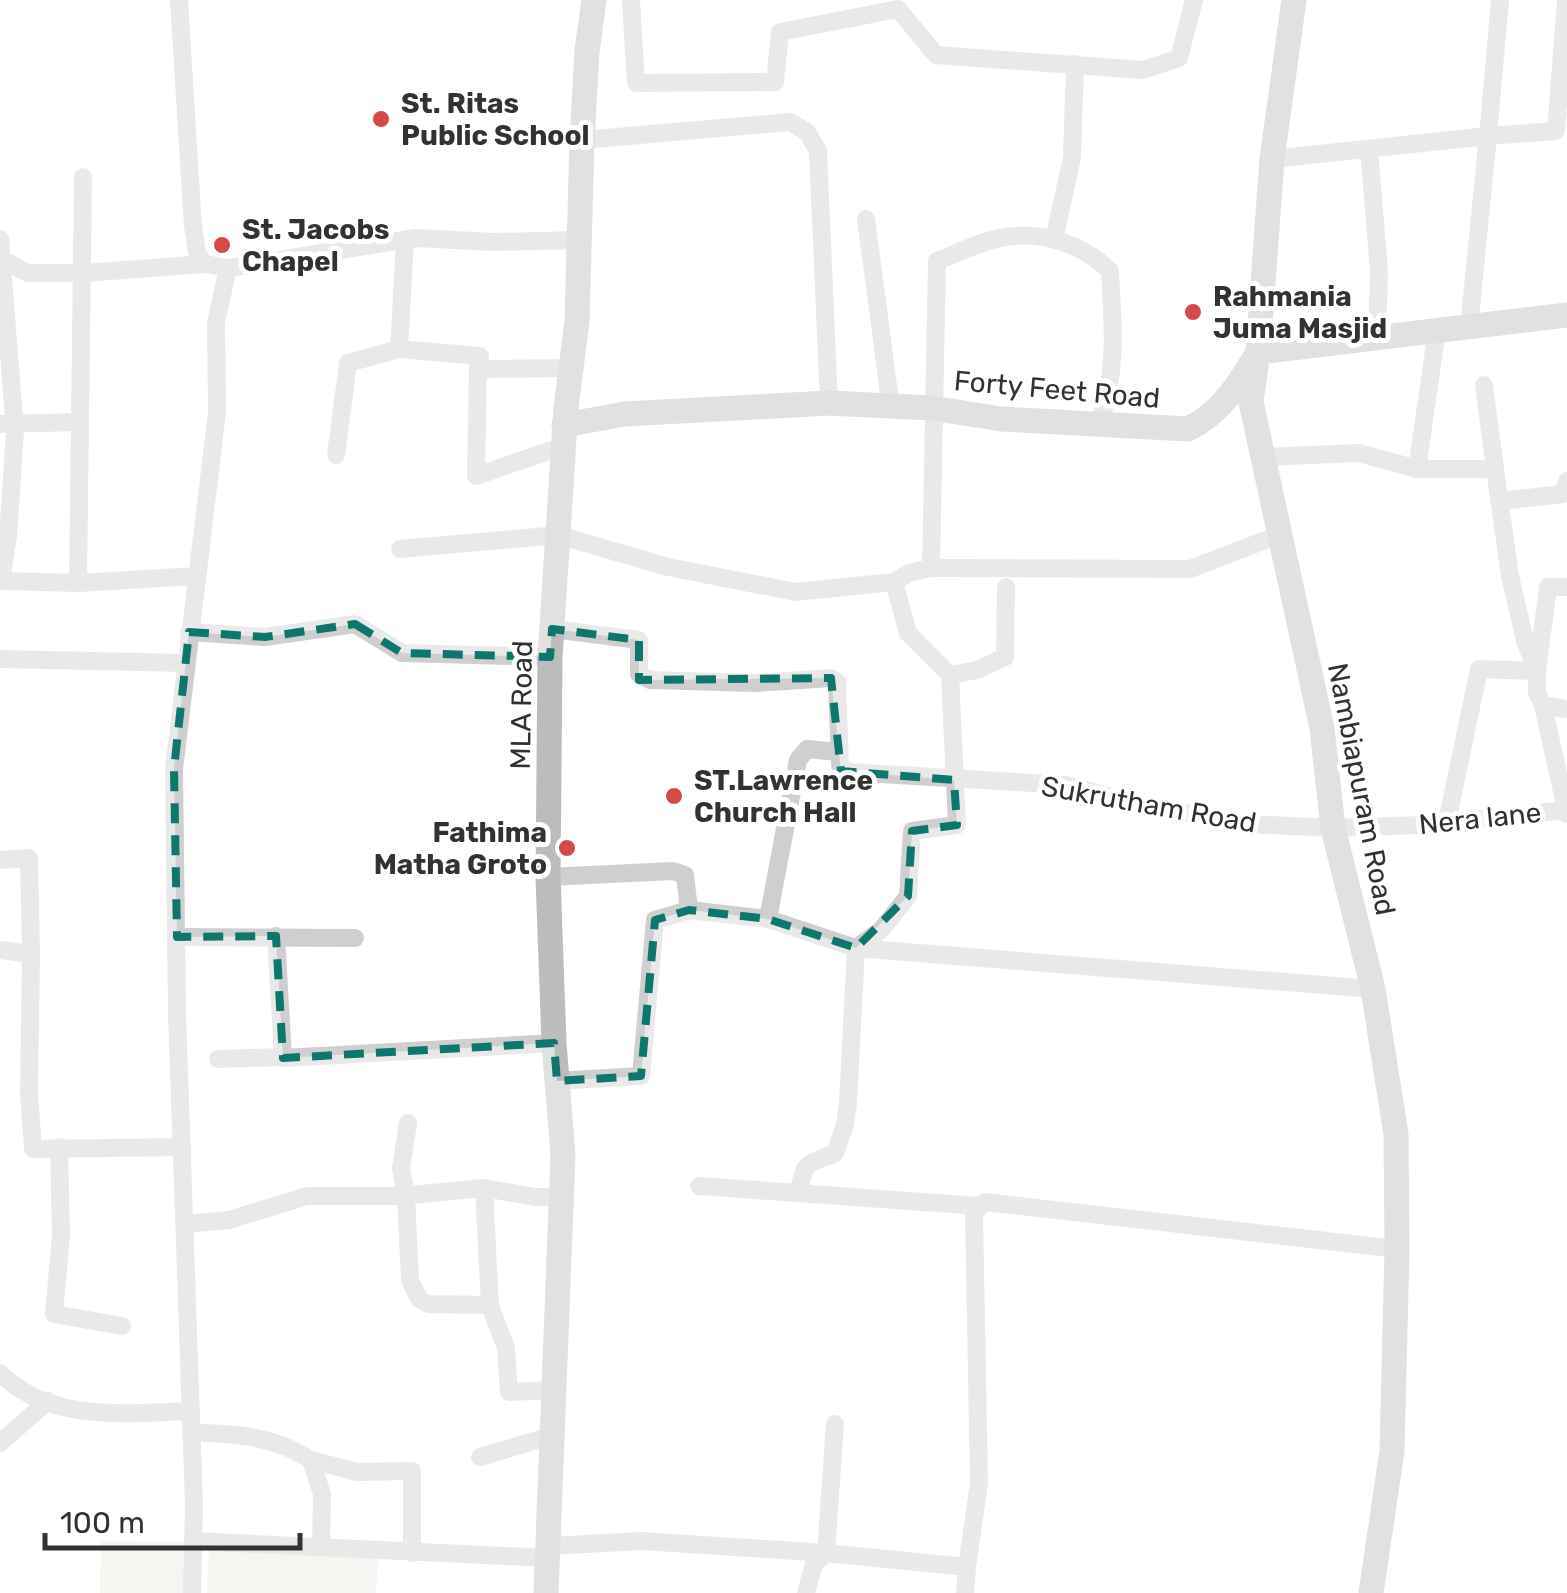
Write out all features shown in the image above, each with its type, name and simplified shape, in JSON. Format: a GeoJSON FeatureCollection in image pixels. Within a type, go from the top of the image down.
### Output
{"type":"FeatureCollection","features":[{"type":"Feature","properties":{"kind":"street"},"geometry":{"type":"LineString","coordinates":[[179,0],[193,226],[197,252],[205,264]]}},
{"type":"Feature","properties":{"kind":"street","name":"MLA Road"},"geometry":{"type":"LineString","coordinates":[[546,1593],[564,1155],[554,1043],[548,877],[550,656],[564,435],[577,321],[586,51],[594,0]]}},
{"type":"Feature","properties":{"kind":"street"},"geometry":{"type":"LineString","coordinates":[[631,0],[636,82],[775,82],[780,32],[898,8],[936,55],[1143,70],[1179,58],[1194,0]]}},
{"type":"Feature","properties":{"kind":"street","name":"Nambiapuram Road"},"geometry":{"type":"LineString","coordinates":[[1294,0],[1272,160],[1251,402],[1322,728],[1333,828],[1373,990],[1396,1134],[1392,1451],[1372,1593]]}},
{"type":"Feature","properties":{"kind":"street"},"geometry":{"type":"LineString","coordinates":[[1469,327],[1500,0]]}},
{"type":"Feature","properties":{"kind":"street"},"geometry":{"type":"LineString","coordinates":[[1272,160],[1488,136],[1562,136],[1566,0]]}},
{"type":"Feature","properties":{"kind":"street"},"geometry":{"type":"LineString","coordinates":[[1054,240],[1072,157],[1075,64]]}},
{"type":"Feature","properties":{"kind":"street"},"geometry":{"type":"LineString","coordinates":[[582,140],[790,122],[807,132],[818,150],[829,403]]}},
{"type":"Feature","properties":{"kind":"street"},"geometry":{"type":"LineString","coordinates":[[1369,149],[1378,271],[1376,336]]}},
{"type":"Feature","properties":{"kind":"street"},"geometry":{"type":"LineString","coordinates":[[78,584],[83,177]]}},
{"type":"Feature","properties":{"kind":"street"},"geometry":{"type":"LineString","coordinates":[[866,219],[891,408]]}},
{"type":"Feature","properties":{"kind":"street"},"geometry":{"type":"LineString","coordinates":[[931,568],[937,261],[1006,236],[1054,240],[1086,251],[1110,270],[1114,366],[1109,398],[1098,425]]}},
{"type":"Feature","properties":{"kind":"street"},"geometry":{"type":"LineString","coordinates":[[0,239],[8,536],[0,582],[78,584],[196,576]]}},
{"type":"Feature","properties":{"kind":"street"},"geometry":{"type":"LineString","coordinates":[[0,258],[26,273],[84,273],[205,264],[228,268],[405,240],[578,240]]}},
{"type":"Feature","properties":{"kind":"street"},"geometry":{"type":"LineString","coordinates":[[398,349],[405,240]]}},
{"type":"Feature","properties":{"kind":"street"},"geometry":{"type":"LineString","coordinates":[[192,1593],[192,1433],[174,769],[218,413],[216,323],[228,268]]}},
{"type":"Feature","properties":{"kind":"street"},"geometry":{"type":"LineString","coordinates":[[1258,352],[1567,314]]}},
{"type":"Feature","properties":{"kind":"street"},"geometry":{"type":"LineString","coordinates":[[1417,470],[1437,330]]}},
{"type":"Feature","properties":{"kind":"street"},"geometry":{"type":"LineString","coordinates":[[336,455],[348,363],[398,349],[480,356],[476,476],[564,435]]}},
{"type":"Feature","properties":{"kind":"street","name":"Forty Feet Road"},"geometry":{"type":"LineString","coordinates":[[564,435],[625,414],[829,403],[932,408],[1001,419],[1188,429],[1206,420],[1220,406],[1258,352]]}},
{"type":"Feature","properties":{"kind":"street"},"geometry":{"type":"LineString","coordinates":[[478,369],[571,368]]}},
{"type":"Feature","properties":{"kind":"street"},"geometry":{"type":"LineString","coordinates":[[1484,385],[1510,576],[1525,641],[1537,672]]}},
{"type":"Feature","properties":{"kind":"street"},"geometry":{"type":"LineString","coordinates":[[7,424],[80,422]]}},
{"type":"Feature","properties":{"kind":"street"},"geometry":{"type":"LineString","coordinates":[[1260,457],[1359,453],[1417,470],[1495,469]]}},
{"type":"Feature","properties":{"kind":"street"},"geometry":{"type":"LineString","coordinates":[[1500,500],[1564,494],[1567,481]]}},
{"type":"Feature","properties":{"kind":"street"},"geometry":{"type":"LineString","coordinates":[[400,549],[558,535],[668,566],[796,592],[894,582],[909,573],[931,568],[1190,569],[1279,535]]}},
{"type":"Feature","properties":{"kind":"street"},"geometry":{"type":"LineString","coordinates":[[856,948],[882,930],[908,896],[912,831],[957,825],[950,675],[908,633],[894,582]]}},
{"type":"Feature","properties":{"kind":"street"},"geometry":{"type":"LineString","coordinates":[[950,675],[977,670],[1005,657],[1006,586]]}},
{"type":"Feature","properties":{"kind":"street"},"geometry":{"type":"LineString","coordinates":[[1567,587],[1548,587],[1537,672],[1537,693],[1567,811]]}},
{"type":"Feature","properties":{"kind":"street"},"geometry":{"type":"LineString","coordinates":[[189,632],[265,636],[355,624],[402,653],[550,656]]}},
{"type":"Feature","properties":{"kind":"street"},"geometry":{"type":"LineString","coordinates":[[552,629],[638,640],[639,674],[650,680],[755,684],[830,678],[837,682],[838,752],[808,748],[798,760],[768,918]]}},
{"type":"Feature","properties":{"kind":"street"},"geometry":{"type":"LineString","coordinates":[[0,659],[185,662]]}},
{"type":"Feature","properties":{"kind":"street"},"geometry":{"type":"LineString","coordinates":[[1446,822],[1479,670],[1537,672]]}},
{"type":"Feature","properties":{"kind":"street"},"geometry":{"type":"LineString","coordinates":[[1543,705],[1567,709]]}},
{"type":"Feature","properties":{"kind":"street","name":"Sukrutham Road"},"geometry":{"type":"LineString","coordinates":[[838,752],[840,765],[848,772],[1066,786],[1246,824],[1333,828]]}},
{"type":"Feature","properties":{"kind":"street","name":"Nera lane"},"geometry":{"type":"LineString","coordinates":[[1333,828],[1567,811]]}},
{"type":"Feature","properties":{"kind":"street"},"geometry":{"type":"LineString","coordinates":[[0,860],[28,858],[29,1094],[33,1148],[182,1147]]}},
{"type":"Feature","properties":{"kind":"street"},"geometry":{"type":"LineString","coordinates":[[548,877],[672,871],[684,875],[689,910]]}},
{"type":"Feature","properties":{"kind":"street"},"geometry":{"type":"LineString","coordinates":[[557,1081],[641,1076],[656,920],[689,910],[768,918],[856,948],[1373,990]]}},
{"type":"Feature","properties":{"kind":"street"},"geometry":{"type":"LineString","coordinates":[[276,936],[284,1058]]}},
{"type":"Feature","properties":{"kind":"street"},"geometry":{"type":"LineString","coordinates":[[176,938],[354,938]]}},
{"type":"Feature","properties":{"kind":"street"},"geometry":{"type":"LineString","coordinates":[[798,1193],[802,1169],[809,1162],[836,1153],[845,1124],[856,948]]}},
{"type":"Feature","properties":{"kind":"street"},"geometry":{"type":"LineString","coordinates":[[0,950],[30,954]]}},
{"type":"Feature","properties":{"kind":"street"},"geometry":{"type":"LineString","coordinates":[[218,1059],[554,1043]]}},
{"type":"Feature","properties":{"kind":"street"},"geometry":{"type":"LineString","coordinates":[[408,1124],[402,1168],[410,1280],[419,1299],[428,1304],[490,1305]]}},
{"type":"Feature","properties":{"kind":"street"},"geometry":{"type":"LineString","coordinates":[[60,1147],[61,1235],[54,1314],[122,1326]]}},
{"type":"Feature","properties":{"kind":"street"},"geometry":{"type":"LineString","coordinates":[[699,1186],[978,1206]]}},
{"type":"Feature","properties":{"kind":"street"},"geometry":{"type":"LineString","coordinates":[[185,1224],[229,1220],[307,1196],[406,1195],[484,1188],[535,1197],[562,1196]]}},
{"type":"Feature","properties":{"kind":"street"},"geometry":{"type":"LineString","coordinates":[[484,1188],[490,1305],[506,1348],[510,1392],[553,1390]]}},
{"type":"Feature","properties":{"kind":"street"},"geometry":{"type":"LineString","coordinates":[[965,1593],[979,1483],[974,1214],[978,1206],[985,1202],[1397,1249]]}},
{"type":"Feature","properties":{"kind":"street"},"geometry":{"type":"LineString","coordinates":[[0,1373],[17,1390],[79,1412],[191,1411]]}},
{"type":"Feature","properties":{"kind":"street"},"geometry":{"type":"LineString","coordinates":[[0,1444],[48,1401]]}},
{"type":"Feature","properties":{"kind":"street"},"geometry":{"type":"LineString","coordinates":[[806,1593],[814,1564],[826,1553],[835,1424]]}},
{"type":"Feature","properties":{"kind":"street"},"geometry":{"type":"LineString","coordinates":[[192,1433],[240,1434],[290,1446],[312,1460],[357,1472],[412,1471],[412,1552]]}},
{"type":"Feature","properties":{"kind":"street"},"geometry":{"type":"LineString","coordinates":[[480,1457],[551,1436]]}},
{"type":"Feature","properties":{"kind":"street"},"geometry":{"type":"LineString","coordinates":[[312,1460],[322,1494],[321,1546]]}},
{"type":"Feature","properties":{"kind":"street"},"geometry":{"type":"LineString","coordinates":[[193,1541],[412,1552],[549,1552],[642,1542],[826,1553],[967,1567]]}},
{"type":"Feature","properties":{"kind":"highlighted area"},"geometry":{"type":"Polygon","coordinates":[[[355,624],[402,653],[550,657],[552,629],[639,640],[639,680],[831,678],[841,771],[954,780],[957,825],[912,831],[908,896],[856,948],[768,919],[689,910],[655,920],[641,1076],[557,1081],[554,1043],[283,1058],[276,936],[177,937],[174,769],[189,632],[265,637],[355,624]]]}},
{"type":"Feature","properties":{"kind":"shaded area"},"geometry":{"type":"Polygon","coordinates":[[[101,1541],[187,1542],[185,1593],[100,1593],[101,1541]]]}},
{"type":"Feature","properties":{"kind":"shaded area"},"geometry":{"type":"Polygon","coordinates":[[[209,1548],[378,1557],[376,1593],[207,1593],[209,1548]]]}},
{"type":"Feature","properties":{"kind":"place","name":"St. Ritas Public School"},"geometry":{"type":"Point","coordinates":[381,119]}},
{"type":"Feature","properties":{"kind":"place","name":"St. Jacobs Chapel"},"geometry":{"type":"Point","coordinates":[222,245]}},
{"type":"Feature","properties":{"kind":"place","name":"Rahmania Juma Masjid"},"geometry":{"type":"Point","coordinates":[1193,312]}},
{"type":"Feature","properties":{"kind":"place","name":"ST.Lawrence Church Hall"},"geometry":{"type":"Point","coordinates":[674,796]}},
{"type":"Feature","properties":{"kind":"place","name":"Fathima Matha Groto"},"geometry":{"type":"Point","coordinates":[567,848]}}]}
